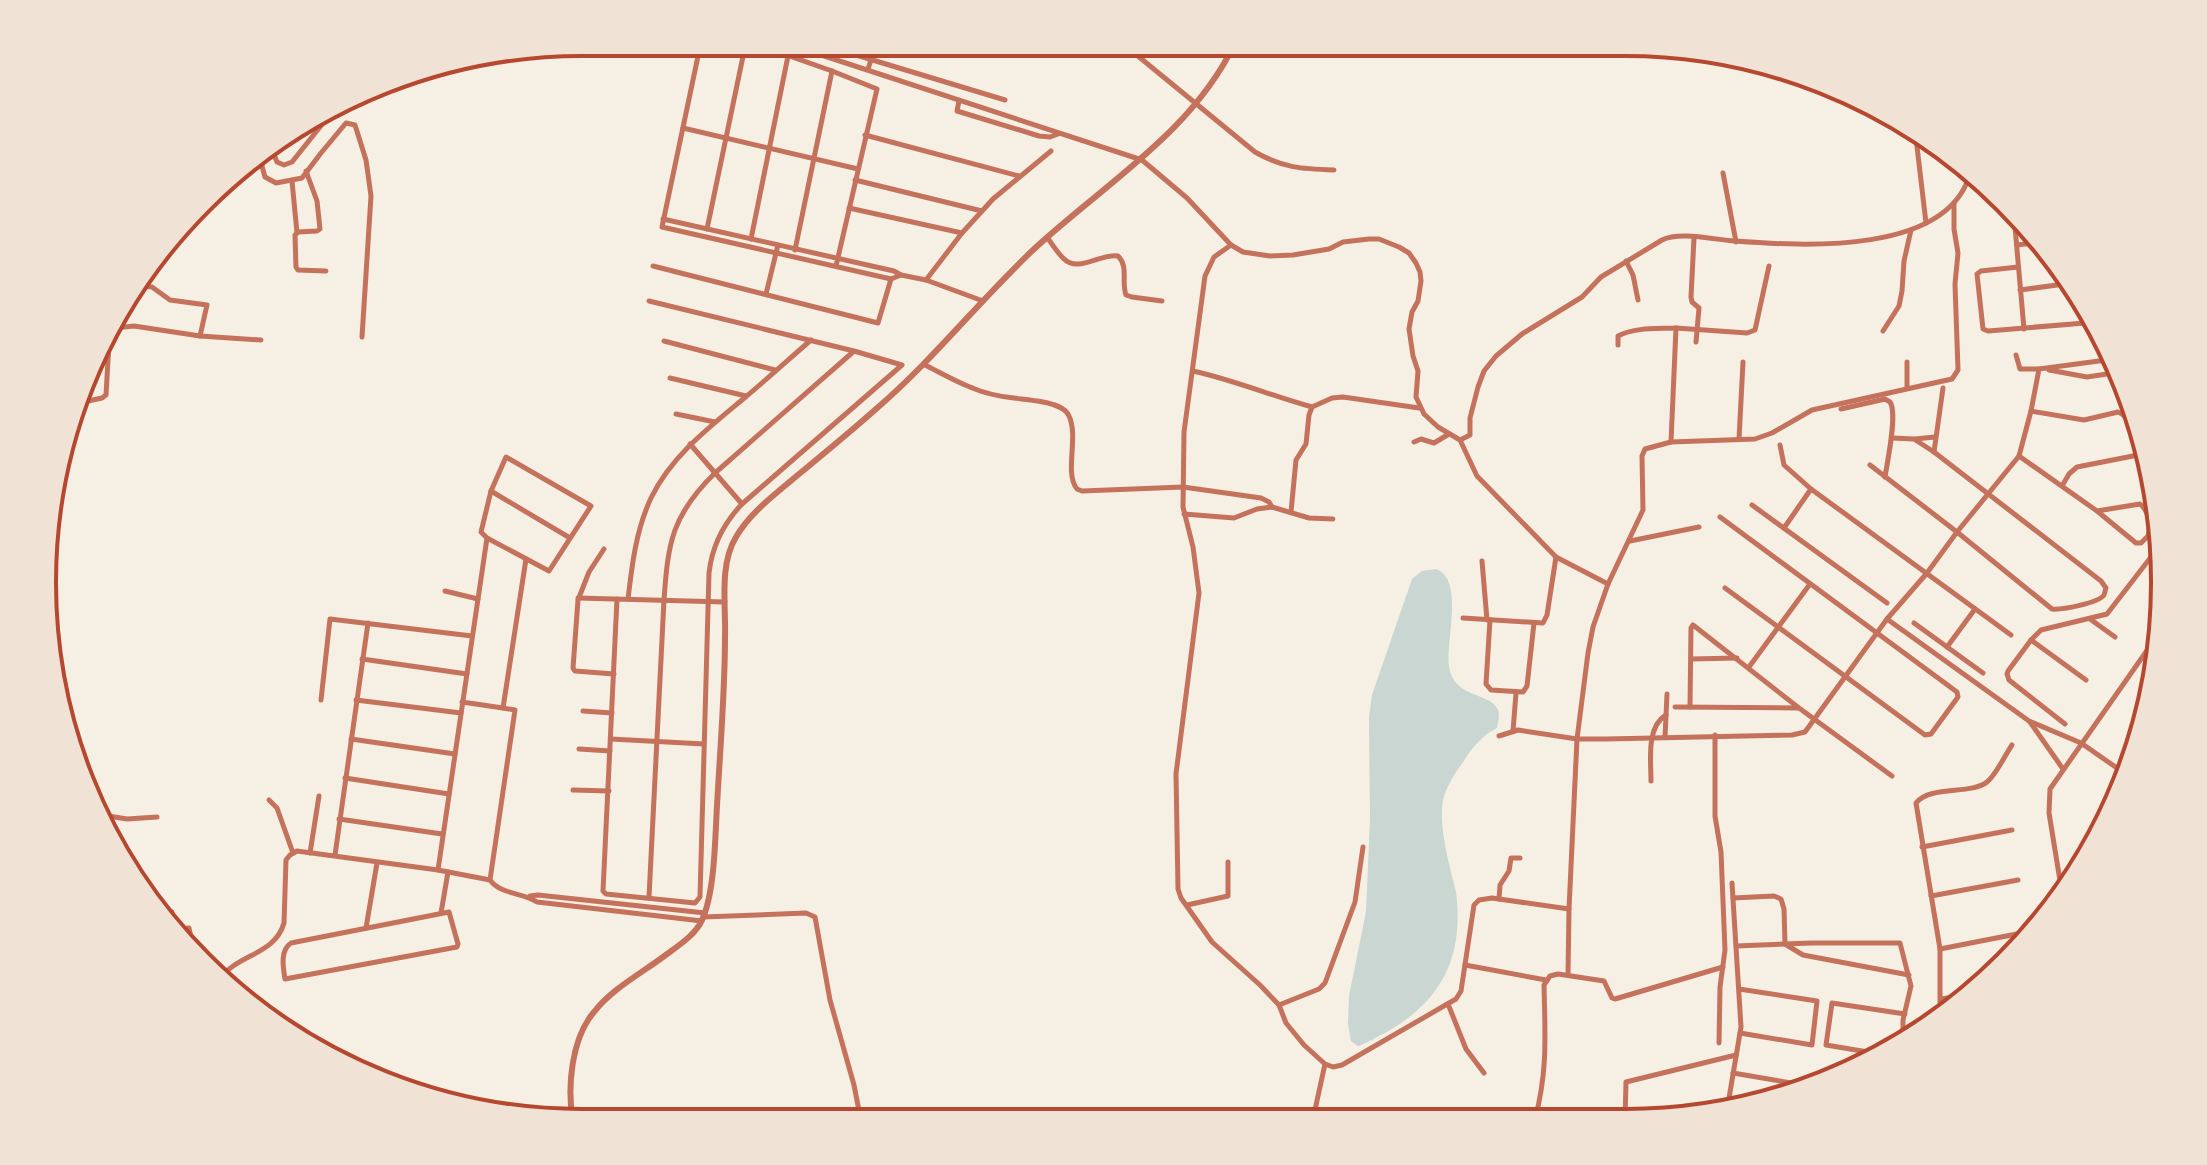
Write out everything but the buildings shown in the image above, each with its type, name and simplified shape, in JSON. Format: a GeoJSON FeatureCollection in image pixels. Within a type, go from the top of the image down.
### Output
{"type":"FeatureCollection","features":[{"type":"Feature","properties":{"kind":"street"},"geometry":{"type":"LineString","coordinates":[[698,56],[662,227],[891,279],[901,275]]}},
{"type":"Feature","properties":{"kind":"street"},"geometry":{"type":"LineString","coordinates":[[705,237],[745,56]]}},
{"type":"Feature","properties":{"kind":"street"},"geometry":{"type":"LineString","coordinates":[[751,239],[789,56],[877,89],[836,266]]}},
{"type":"Feature","properties":{"kind":"street"},"geometry":{"type":"LineString","coordinates":[[825,56],[1142,160],[1187,198],[1231,245],[1252,255],[1282,256],[1329,249],[1343,242],[1379,239],[1409,253],[1416,263],[1421,281],[1409,329],[1418,371],[1416,397],[1420,408],[1429,419],[1460,440],[1477,476],[1556,557],[1608,584]]}},
{"type":"Feature","properties":{"kind":"street"},"geometry":{"type":"LineString","coordinates":[[861,56],[1005,100]]}},
{"type":"Feature","properties":{"kind":"street"},"geometry":{"type":"LineString","coordinates":[[868,69],[872,56]]}},
{"type":"Feature","properties":{"kind":"street"},"geometry":{"type":"LineString","coordinates":[[1138,56],[1255,152],[1295,169],[1334,170]]}},
{"type":"Feature","properties":{"kind":"street"},"geometry":{"type":"LineString","coordinates":[[571,1109],[570,1077],[584,1026],[594,1011],[609,996],[680,944],[696,930],[703,917],[710,891],[715,835],[725,663],[726,575],[729,551],[738,533],[767,502],[925,365],[1047,237],[1142,160],[1197,104],[1228,56]]}},
{"type":"Feature","properties":{"kind":"street"},"geometry":{"type":"LineString","coordinates":[[793,257],[832,71]]}},
{"type":"Feature","properties":{"kind":"street"},"geometry":{"type":"LineString","coordinates":[[993,112],[998,98]]}},
{"type":"Feature","properties":{"kind":"street"},"geometry":{"type":"LineString","coordinates":[[959,101],[957,111],[1039,136],[1050,137],[1059,133]]}},
{"type":"Feature","properties":{"kind":"street"},"geometry":{"type":"LineString","coordinates":[[262,165],[265,177],[276,183],[302,178],[346,123],[355,125],[366,160],[371,196],[362,337]]}},
{"type":"Feature","properties":{"kind":"street"},"geometry":{"type":"LineString","coordinates":[[275,156],[277,162],[288,164],[320,127]]}},
{"type":"Feature","properties":{"kind":"street"},"geometry":{"type":"LineString","coordinates":[[683,128],[858,169]]}},
{"type":"Feature","properties":{"kind":"street"},"geometry":{"type":"LineString","coordinates":[[865,135],[1020,176]]}},
{"type":"Feature","properties":{"kind":"street"},"geometry":{"type":"LineString","coordinates":[[1917,145],[1926,223]]}},
{"type":"Feature","properties":{"kind":"street"},"geometry":{"type":"LineString","coordinates":[[926,280],[982,211],[1051,151]]}},
{"type":"Feature","properties":{"kind":"street"},"geometry":{"type":"LineString","coordinates":[[297,233],[320,229],[317,201],[306,171]]}},
{"type":"Feature","properties":{"kind":"street"},"geometry":{"type":"LineString","coordinates":[[1723,173],[1736,242]]}},
{"type":"Feature","properties":{"kind":"street"},"geometry":{"type":"LineString","coordinates":[[855,180],[982,211]]}},
{"type":"Feature","properties":{"kind":"street"},"geometry":{"type":"LineString","coordinates":[[292,181],[297,233],[296,269],[326,271]]}},
{"type":"Feature","properties":{"kind":"street"},"geometry":{"type":"LineString","coordinates":[[1460,440],[1470,435],[1470,418],[1478,387],[1491,362],[1522,334],[1582,297],[1601,277],[1667,237],[1736,242],[1852,242],[1911,230],[1926,223],[1954,203],[1967,183]]}},
{"type":"Feature","properties":{"kind":"street"},"geometry":{"type":"LineString","coordinates":[[1568,975],[1577,739],[1591,638],[1608,584],[1643,510],[1643,452],[1671,442],[1762,437],[1812,410],[1952,379],[1958,370],[1955,284],[1958,253],[1954,203]]}},
{"type":"Feature","properties":{"kind":"street"},"geometry":{"type":"LineString","coordinates":[[849,208],[962,233]]}},
{"type":"Feature","properties":{"kind":"street"},"geometry":{"type":"LineString","coordinates":[[663,219],[894,271],[983,301]]}},
{"type":"Feature","properties":{"kind":"street"},"geometry":{"type":"LineString","coordinates":[[1883,331],[1899,306],[1911,230]]}},
{"type":"Feature","properties":{"kind":"street"},"geometry":{"type":"LineString","coordinates":[[2015,230],[2024,329]]}},
{"type":"Feature","properties":{"kind":"street"},"geometry":{"type":"LineString","coordinates":[[1047,237],[1070,263],[1078,265],[1106,256],[1118,256],[1125,268],[1123,282],[1126,295],[1162,301]]}},
{"type":"Feature","properties":{"kind":"street"},"geometry":{"type":"LineString","coordinates":[[1694,238],[1691,297],[1699,308],[1696,342]]}},
{"type":"Feature","properties":{"kind":"street"},"geometry":{"type":"LineString","coordinates":[[2017,245],[2027,244]]}},
{"type":"Feature","properties":{"kind":"street"},"geometry":{"type":"LineString","coordinates":[[766,294],[778,245]]}},
{"type":"Feature","properties":{"kind":"street"},"geometry":{"type":"LineString","coordinates":[[1231,245],[1214,257],[1205,276],[1184,432],[1184,514],[1193,547],[1199,593],[1176,774],[1178,889],[1212,942],[1279,1005],[1286,1023],[1304,1045],[1325,1064],[1333,1067],[1342,1065],[1456,999],[1461,991],[1474,905],[1483,898],[1569,909]]}},
{"type":"Feature","properties":{"kind":"street"},"geometry":{"type":"LineString","coordinates":[[1626,261],[1633,275],[1638,300]]}},
{"type":"Feature","properties":{"kind":"street"},"geometry":{"type":"LineString","coordinates":[[653,266],[878,323],[894,271]]}},
{"type":"Feature","properties":{"kind":"street"},"geometry":{"type":"LineString","coordinates":[[1618,345],[1618,336],[1638,330],[1676,328],[1747,333],[1755,330],[1769,266]]}},
{"type":"Feature","properties":{"kind":"street"},"geometry":{"type":"LineString","coordinates":[[2018,267],[1977,274],[1983,329],[2082,323]]}},
{"type":"Feature","properties":{"kind":"street"},"geometry":{"type":"LineString","coordinates":[[2020,290],[2058,285]]}},
{"type":"Feature","properties":{"kind":"street"},"geometry":{"type":"LineString","coordinates":[[147,287],[170,300],[207,305],[200,336]]}},
{"type":"Feature","properties":{"kind":"street"},"geometry":{"type":"LineString","coordinates":[[649,301],[854,351],[918,371]]}},
{"type":"Feature","properties":{"kind":"street"},"geometry":{"type":"LineString","coordinates":[[122,327],[261,340]]}},
{"type":"Feature","properties":{"kind":"street"},"geometry":{"type":"LineString","coordinates":[[1671,442],[1676,328]]}},
{"type":"Feature","properties":{"kind":"street"},"geometry":{"type":"LineString","coordinates":[[628,599],[635,545],[650,501],[665,474],[690,444],[811,340]]}},
{"type":"Feature","properties":{"kind":"street"},"geometry":{"type":"LineString","coordinates":[[664,341],[776,370]]}},
{"type":"Feature","properties":{"kind":"street"},"geometry":{"type":"LineString","coordinates":[[649,897],[664,600],[674,529],[694,493],[854,351]]}},
{"type":"Feature","properties":{"kind":"street"},"geometry":{"type":"LineString","coordinates":[[89,401],[106,395],[108,354]]}},
{"type":"Feature","properties":{"kind":"street"},"geometry":{"type":"LineString","coordinates":[[2016,355],[2020,369],[2048,369],[2102,361]]}},
{"type":"Feature","properties":{"kind":"street"},"geometry":{"type":"LineString","coordinates":[[1739,439],[1743,362]]}},
{"type":"Feature","properties":{"kind":"street"},"geometry":{"type":"LineString","coordinates":[[1907,362],[1907,388]]}},
{"type":"Feature","properties":{"kind":"street"},"geometry":{"type":"LineString","coordinates":[[617,599],[603,891],[606,894],[695,903],[700,897],[709,573],[713,552],[726,523],[742,504],[902,365]]}},
{"type":"Feature","properties":{"kind":"street"},"geometry":{"type":"LineString","coordinates":[[925,365],[977,390],[1063,408],[1070,419],[1073,437],[1072,480],[1077,489],[1183,487],[1261,498],[1272,507]]}},
{"type":"Feature","properties":{"kind":"street"},"geometry":{"type":"LineString","coordinates":[[1499,736],[1513,731],[1577,739],[1805,732],[1887,619],[2019,456],[2039,369]]}},
{"type":"Feature","properties":{"kind":"street"},"geometry":{"type":"LineString","coordinates":[[2048,369],[2087,377],[2108,374]]}},
{"type":"Feature","properties":{"kind":"street"},"geometry":{"type":"LineString","coordinates":[[1193,371],[1242,383],[1264,394],[1312,407],[1332,398],[1343,397],[1420,408]]}},
{"type":"Feature","properties":{"kind":"street"},"geometry":{"type":"LineString","coordinates":[[670,378],[747,396]]}},
{"type":"Feature","properties":{"kind":"street"},"geometry":{"type":"LineString","coordinates":[[1934,452],[1943,388]]}},
{"type":"Feature","properties":{"kind":"street"},"geometry":{"type":"LineString","coordinates":[[1841,409],[1869,401],[1888,400],[1892,407],[1892,438],[1885,477]]}},
{"type":"Feature","properties":{"kind":"street"},"geometry":{"type":"LineString","coordinates":[[1291,512],[1296,460],[1306,444],[1312,407]]}},
{"type":"Feature","properties":{"kind":"street"},"geometry":{"type":"LineString","coordinates":[[2031,411],[2081,420],[2123,413]]}},
{"type":"Feature","properties":{"kind":"street"},"geometry":{"type":"LineString","coordinates":[[676,414],[715,422]]}},
{"type":"Feature","properties":{"kind":"street"},"geometry":{"type":"LineString","coordinates":[[1414,442],[1421,439],[1434,443],[1449,434]]}},
{"type":"Feature","properties":{"kind":"street"},"geometry":{"type":"LineString","coordinates":[[1892,438],[1935,437]]}},
{"type":"Feature","properties":{"kind":"street"},"geometry":{"type":"LineString","coordinates":[[1870,465],[2052,609],[2061,610],[2087,603],[2104,594],[2105,585],[2101,581],[1914,439]]}},
{"type":"Feature","properties":{"kind":"street"},"geometry":{"type":"LineString","coordinates":[[690,444],[742,504]]}},
{"type":"Feature","properties":{"kind":"street"},"geometry":{"type":"LineString","coordinates":[[1780,445],[1784,465],[1811,489],[2011,635]]}},
{"type":"Feature","properties":{"kind":"street"},"geometry":{"type":"LineString","coordinates":[[2062,486],[2077,467],[2135,455]]}},
{"type":"Feature","properties":{"kind":"street"},"geometry":{"type":"LineString","coordinates":[[2019,456],[2097,511],[2136,543],[2141,543],[2148,533]]}},
{"type":"Feature","properties":{"kind":"street"},"geometry":{"type":"LineString","coordinates":[[506,457],[591,507],[549,571],[487,538],[481,531],[491,491],[506,457]]}},
{"type":"Feature","properties":{"kind":"street"},"geometry":{"type":"LineString","coordinates":[[1784,528],[1811,489]]}},
{"type":"Feature","properties":{"kind":"street"},"geometry":{"type":"LineString","coordinates":[[491,491],[570,538]]}},
{"type":"Feature","properties":{"kind":"street"},"geometry":{"type":"LineString","coordinates":[[2097,511],[2140,504],[2146,511]]}},
{"type":"Feature","properties":{"kind":"street"},"geometry":{"type":"LineString","coordinates":[[1752,505],[1887,603]]}},
{"type":"Feature","properties":{"kind":"street"},"geometry":{"type":"LineString","coordinates":[[1184,514],[1234,518],[1272,507],[1309,518],[1333,519]]}},
{"type":"Feature","properties":{"kind":"street"},"geometry":{"type":"LineString","coordinates":[[1720,517],[1958,695],[1931,734],[1925,735],[1725,588]]}},
{"type":"Feature","properties":{"kind":"street"},"geometry":{"type":"LineString","coordinates":[[1630,541],[1699,527]]}},
{"type":"Feature","properties":{"kind":"street"},"geometry":{"type":"LineString","coordinates":[[438,870],[487,538]]}},
{"type":"Feature","properties":{"kind":"street"},"geometry":{"type":"LineString","coordinates":[[604,549],[589,572],[578,598],[573,668],[575,671],[614,674]]}},
{"type":"Feature","properties":{"kind":"street"},"geometry":{"type":"LineString","coordinates":[[1463,618],[1543,623],[1556,557]]}},
{"type":"Feature","properties":{"kind":"street"},"geometry":{"type":"LineString","coordinates":[[2065,724],[2007,678],[2008,671],[2041,630],[2107,614],[2150,558]]}},
{"type":"Feature","properties":{"kind":"street"},"geometry":{"type":"LineString","coordinates":[[503,708],[526,559]]}},
{"type":"Feature","properties":{"kind":"street"},"geometry":{"type":"LineString","coordinates":[[1482,561],[1489,620],[1486,684],[1491,690],[1516,693],[1523,692],[1527,686],[1534,623]]}},
{"type":"Feature","properties":{"kind":"street"},"geometry":{"type":"LineString","coordinates":[[1749,667],[1810,584]]}},
{"type":"Feature","properties":{"kind":"street"},"geometry":{"type":"LineString","coordinates":[[445,591],[478,599]]}},
{"type":"Feature","properties":{"kind":"street"},"geometry":{"type":"LineString","coordinates":[[578,598],[726,602]]}},
{"type":"Feature","properties":{"kind":"street"},"geometry":{"type":"LineString","coordinates":[[1947,647],[1975,609]]}},
{"type":"Feature","properties":{"kind":"street"},"geometry":{"type":"LineString","coordinates":[[321,700],[329,619],[472,636]]}},
{"type":"Feature","properties":{"kind":"street"},"geometry":{"type":"LineString","coordinates":[[1887,619],[2029,721],[2081,743],[2117,768]]}},
{"type":"Feature","properties":{"kind":"street"},"geometry":{"type":"LineString","coordinates":[[2090,619],[2115,637]]}},
{"type":"Feature","properties":{"kind":"street"},"geometry":{"type":"LineString","coordinates":[[335,855],[368,623]]}},
{"type":"Feature","properties":{"kind":"street"},"geometry":{"type":"LineString","coordinates":[[1914,623],[1983,673]]}},
{"type":"Feature","properties":{"kind":"street"},"geometry":{"type":"LineString","coordinates":[[1690,707],[1693,625],[1892,776]]}},
{"type":"Feature","properties":{"kind":"street"},"geometry":{"type":"LineString","coordinates":[[2031,640],[2086,680]]}},
{"type":"Feature","properties":{"kind":"street"},"geometry":{"type":"LineString","coordinates":[[2060,878],[2048,804],[2050,789],[2146,652]]}},
{"type":"Feature","properties":{"kind":"street"},"geometry":{"type":"LineString","coordinates":[[1691,659],[1737,658]]}},
{"type":"Feature","properties":{"kind":"street"},"geometry":{"type":"LineString","coordinates":[[362,659],[467,674]]}},
{"type":"Feature","properties":{"kind":"street"},"geometry":{"type":"LineString","coordinates":[[1513,731],[1516,693]]}},
{"type":"Feature","properties":{"kind":"street"},"geometry":{"type":"LineString","coordinates":[[1665,737],[1667,694]]}},
{"type":"Feature","properties":{"kind":"street"},"geometry":{"type":"LineString","coordinates":[[356,700],[461,713]]}},
{"type":"Feature","properties":{"kind":"street"},"geometry":{"type":"LineString","coordinates":[[462,702],[515,710],[490,880]]}},
{"type":"Feature","properties":{"kind":"street"},"geometry":{"type":"LineString","coordinates":[[1675,707],[1799,708]]}},
{"type":"Feature","properties":{"kind":"street"},"geometry":{"type":"LineString","coordinates":[[583,711],[612,713]]}},
{"type":"Feature","properties":{"kind":"street"},"geometry":{"type":"LineString","coordinates":[[1651,781],[1656,722],[1666,715]]}},
{"type":"Feature","properties":{"kind":"street"},"geometry":{"type":"LineString","coordinates":[[2029,721],[2063,770]]}},
{"type":"Feature","properties":{"kind":"street"},"geometry":{"type":"LineString","coordinates":[[1715,735],[1715,816],[1721,852],[1725,950],[1720,987],[1719,1043]]}},
{"type":"Feature","properties":{"kind":"street"},"geometry":{"type":"LineString","coordinates":[[351,739],[455,754]]}},
{"type":"Feature","properties":{"kind":"street"},"geometry":{"type":"LineString","coordinates":[[611,739],[704,744]]}},
{"type":"Feature","properties":{"kind":"street"},"geometry":{"type":"LineString","coordinates":[[1941,1003],[1940,949],[1916,810],[1918,799],[1988,782],[2012,745]]}},
{"type":"Feature","properties":{"kind":"street"},"geometry":{"type":"LineString","coordinates":[[579,749],[610,751]]}},
{"type":"Feature","properties":{"kind":"street"},"geometry":{"type":"LineString","coordinates":[[345,778],[449,794]]}},
{"type":"Feature","properties":{"kind":"street"},"geometry":{"type":"LineString","coordinates":[[573,790],[609,791]]}},
{"type":"Feature","properties":{"kind":"street"},"geometry":{"type":"LineString","coordinates":[[310,853],[319,796]]}},
{"type":"Feature","properties":{"kind":"street"},"geometry":{"type":"LineString","coordinates":[[269,800],[277,808],[293,853]]}},
{"type":"Feature","properties":{"kind":"street"},"geometry":{"type":"LineString","coordinates":[[111,816],[127,819],[157,817]]}},
{"type":"Feature","properties":{"kind":"street"},"geometry":{"type":"LineString","coordinates":[[339,819],[442,834]]}},
{"type":"Feature","properties":{"kind":"street"},"geometry":{"type":"LineString","coordinates":[[1922,847],[2012,830]]}},
{"type":"Feature","properties":{"kind":"street"},"geometry":{"type":"LineString","coordinates":[[1279,1005],[1319,989],[1325,983],[1355,902],[1363,847]]}},
{"type":"Feature","properties":{"kind":"street"},"geometry":{"type":"LineString","coordinates":[[227,970],[269,945],[282,931],[286,860],[297,851],[490,880],[498,889],[537,902],[703,917],[806,913],[815,917],[830,1000],[859,1109]]}},
{"type":"Feature","properties":{"kind":"street"},"geometry":{"type":"LineString","coordinates":[[1499,899],[1500,885],[1509,871],[1511,858],[1520,858]]}},
{"type":"Feature","properties":{"kind":"street"},"geometry":{"type":"LineString","coordinates":[[1187,905],[1228,896],[1228,862]]}},
{"type":"Feature","properties":{"kind":"street"},"geometry":{"type":"LineString","coordinates":[[366,928],[377,863]]}},
{"type":"Feature","properties":{"kind":"street"},"geometry":{"type":"LineString","coordinates":[[441,913],[448,872]]}},
{"type":"Feature","properties":{"kind":"street"},"geometry":{"type":"LineString","coordinates":[[1931,896],[2018,880]]}},
{"type":"Feature","properties":{"kind":"street"},"geometry":{"type":"LineString","coordinates":[[1729,1098],[1740,1033],[1732,883]]}},
{"type":"Feature","properties":{"kind":"street"},"geometry":{"type":"LineString","coordinates":[[1733,898],[1774,896],[1781,899],[1785,944]]}},
{"type":"Feature","properties":{"kind":"street"},"geometry":{"type":"LineString","coordinates":[[449,912],[457,947],[285,979],[283,963],[288,945],[366,928],[449,912]]}},
{"type":"Feature","properties":{"kind":"street"},"geometry":{"type":"LineString","coordinates":[[1940,949],[2016,934]]}},
{"type":"Feature","properties":{"kind":"street"},"geometry":{"type":"LineString","coordinates":[[1736,946],[1900,943],[1911,986],[1904,1028]]}},
{"type":"Feature","properties":{"kind":"street"},"geometry":{"type":"LineString","coordinates":[[1785,944],[1803,955],[1909,975]]}},
{"type":"Feature","properties":{"kind":"street"},"geometry":{"type":"LineString","coordinates":[[1465,965],[1546,980]]}},
{"type":"Feature","properties":{"kind":"street"},"geometry":{"type":"LineString","coordinates":[[1538,1109],[1546,1061],[1546,980],[1553,974],[1604,981],[1615,999],[1723,967]]}},
{"type":"Feature","properties":{"kind":"street"},"geometry":{"type":"LineString","coordinates":[[1739,989],[1817,1001],[1812,1045],[1740,1033]]}},
{"type":"Feature","properties":{"kind":"street"},"geometry":{"type":"LineString","coordinates":[[1941,999],[1948,998]]}},
{"type":"Feature","properties":{"kind":"street"},"geometry":{"type":"LineString","coordinates":[[1864,1051],[1826,1045],[1832,1003],[1905,1014]]}},
{"type":"Feature","properties":{"kind":"street"},"geometry":{"type":"LineString","coordinates":[[1448,1004],[1466,1049],[1484,1073]]}},
{"type":"Feature","properties":{"kind":"street"},"geometry":{"type":"LineString","coordinates":[[1625,1109],[1626,1082],[1736,1055]]}},
{"type":"Feature","properties":{"kind":"street"},"geometry":{"type":"LineString","coordinates":[[1315,1109],[1325,1064]]}},
{"type":"Feature","properties":{"kind":"street"},"geometry":{"type":"LineString","coordinates":[[1733,1073],[1789,1083]]}},
{"type":"Feature","properties":{"kind":"shaded area"},"geometry":{"type":"Polygon","coordinates":[[[1436,569],[1445,575],[1452,598],[1448,656],[1452,677],[1465,690],[1494,704],[1499,712],[1497,728],[1482,738],[1466,757],[1443,800],[1444,836],[1457,902],[1455,944],[1450,963],[1432,995],[1419,1009],[1385,1033],[1358,1046],[1351,1041],[1349,996],[1366,912],[1372,695],[1412,579],[1422,571],[1436,569]]]}}]}
